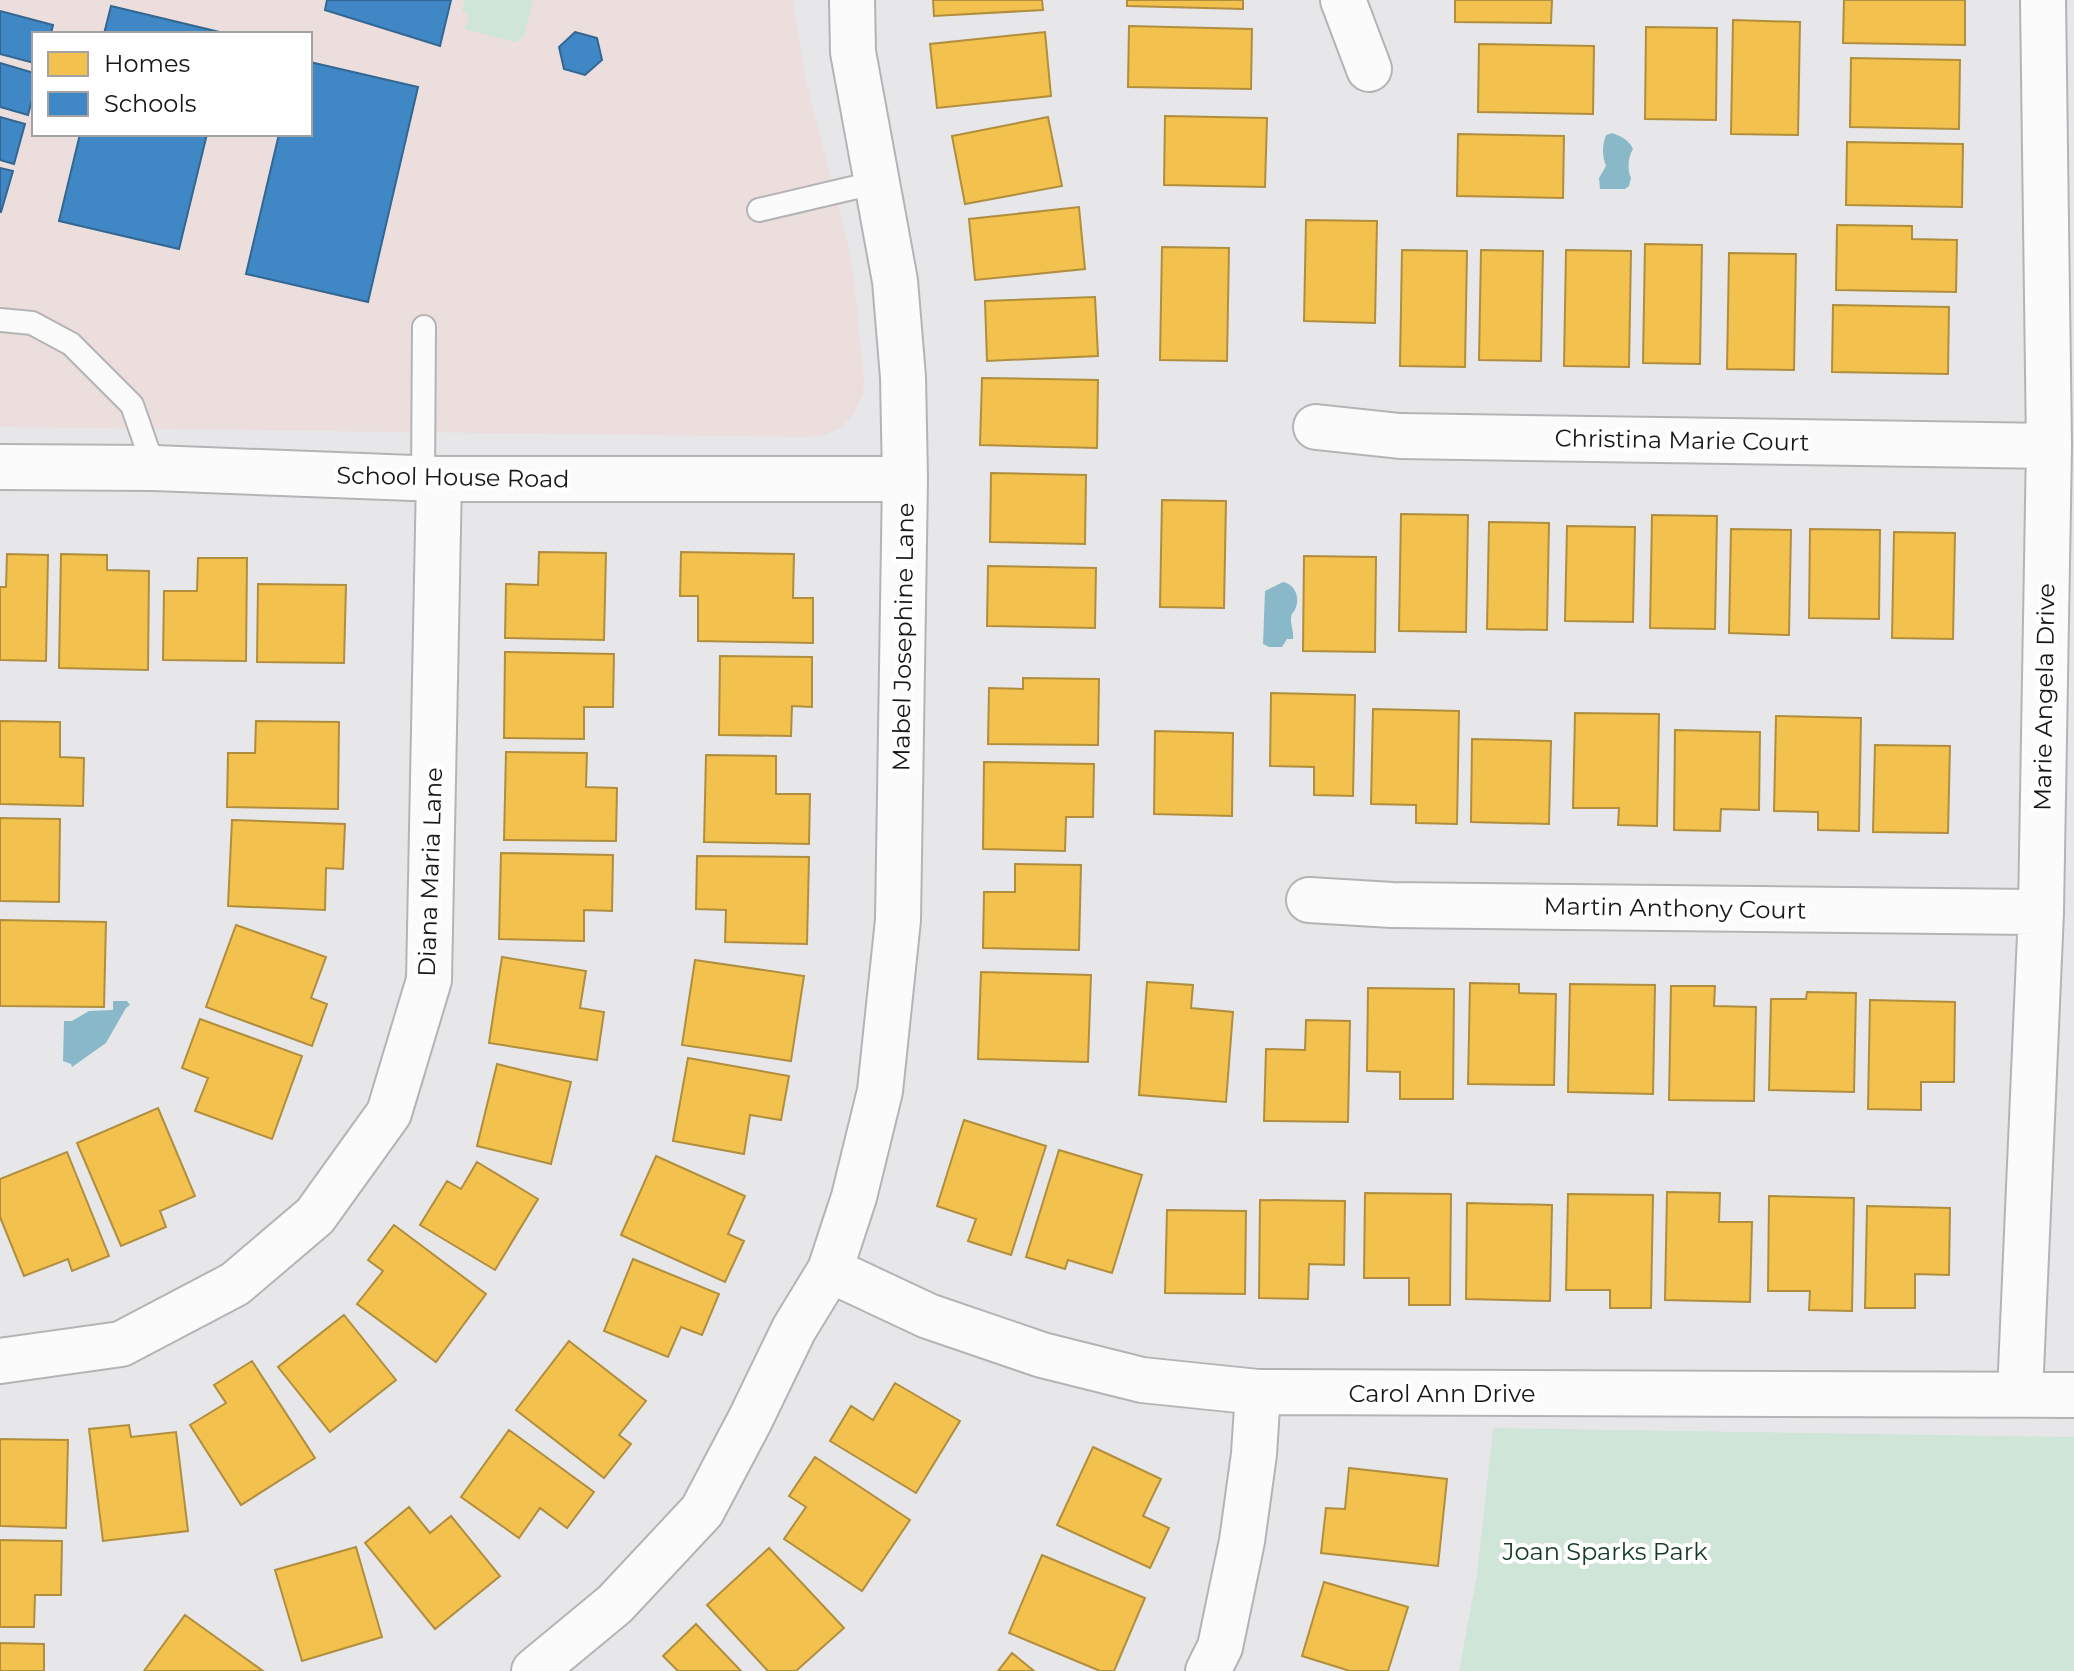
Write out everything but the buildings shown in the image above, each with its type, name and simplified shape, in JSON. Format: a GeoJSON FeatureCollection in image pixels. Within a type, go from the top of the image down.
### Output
{"type":"FeatureCollection","features":[{"type":"Feature","properties":{"kind":"street","name":"Mabel Josephine Lane"},"geometry":{"type":"LineString","coordinates":[[534,1671],[615,1604],[702,1511],[794,1329],[830,1270],[854,1197],[880,1091],[898,920],[905,479],[903,377],[895,281],[853,52],[852,0]]}},
{"type":"Feature","properties":{"kind":"street"},"geometry":{"type":"LineString","coordinates":[[1343,0],[1369,69]]}},
{"type":"Feature","properties":{"kind":"street","name":"Marie Angela Drive"},"geometry":{"type":"LineString","coordinates":[[2020,1394],[2041,912],[2049,446],[2043,0]]}},
{"type":"Feature","properties":{"kind":"street","name":"Christina Marie Court"},"geometry":{"type":"LineString","coordinates":[[1316,427],[1400,436],[2049,446]]}},
{"type":"Feature","properties":{"kind":"street","name":"School House Road"},"geometry":{"type":"LineString","coordinates":[[0,467],[154,468],[431,478],[905,479]]}},
{"type":"Feature","properties":{"kind":"street","name":"Diana Maria Lane"},"geometry":{"type":"LineString","coordinates":[[0,1361],[121,1344],[235,1284],[315,1216],[389,1113],[429,980],[431,478]]}},
{"type":"Feature","properties":{"kind":"street","name":"Martin Anthony Court"},"geometry":{"type":"LineString","coordinates":[[1309,900],[1392,905],[2041,912]]}},
{"type":"Feature","properties":{"kind":"street","name":"Carol Ann Drive"},"geometry":{"type":"LineString","coordinates":[[830,1270],[928,1316],[1042,1355],[1142,1380],[1258,1392],[2074,1395]]}},
{"type":"Feature","properties":{"kind":"street"},"geometry":{"type":"LineString","coordinates":[[1208,1671],[1220,1647],[1242,1541],[1254,1454],[1258,1392]]}},
{"type":"Feature","properties":{"kind":"lane"},"geometry":{"type":"LineString","coordinates":[[759,210],[878,182]]}},
{"type":"Feature","properties":{"kind":"lane"},"geometry":{"type":"LineString","coordinates":[[0,320],[32,323],[71,344],[132,405],[154,468]]}},
{"type":"Feature","properties":{"kind":"lane"},"geometry":{"type":"LineString","coordinates":[[424,327],[431,478]]}},
{"type":"Feature","properties":{"kind":"shaded area"},"geometry":{"type":"Polygon","coordinates":[[[0,0],[793,0],[805,77],[853,271],[864,378],[863,394],[847,422],[824,435],[0,427],[0,0]]]}},
{"type":"Feature","properties":{"kind":"green space"},"geometry":{"type":"Polygon","coordinates":[[[465,0],[533,0],[524,37],[515,42],[465,29],[469,15],[462,11],[465,0]]]}},
{"type":"Feature","properties":{"kind":"green space","name":"Joan Sparks Park"},"geometry":{"type":"Polygon","coordinates":[[[1493,1428],[2074,1437],[2074,1671],[1459,1671],[1477,1575],[1493,1428]]]}},
{"type":"Feature","properties":{"kind":"water"},"geometry":{"type":"Polygon","coordinates":[[[1612,133],[1624,139],[1633,149],[1629,164],[1631,178],[1625,189],[1600,189],[1599,178],[1606,166],[1604,143],[1606,135],[1612,133]]]}},
{"type":"Feature","properties":{"kind":"water"},"geometry":{"type":"Polygon","coordinates":[[[1283,582],[1290,585],[1297,595],[1291,619],[1293,639],[1287,639],[1282,647],[1269,647],[1263,644],[1265,591],[1283,582]]]}},
{"type":"Feature","properties":{"kind":"water"},"geometry":{"type":"Polygon","coordinates":[[[113,1001],[127,1001],[130,1005],[106,1043],[72,1067],[63,1061],[64,1021],[72,1021],[89,1011],[113,1010],[113,1001]]]}}]}
